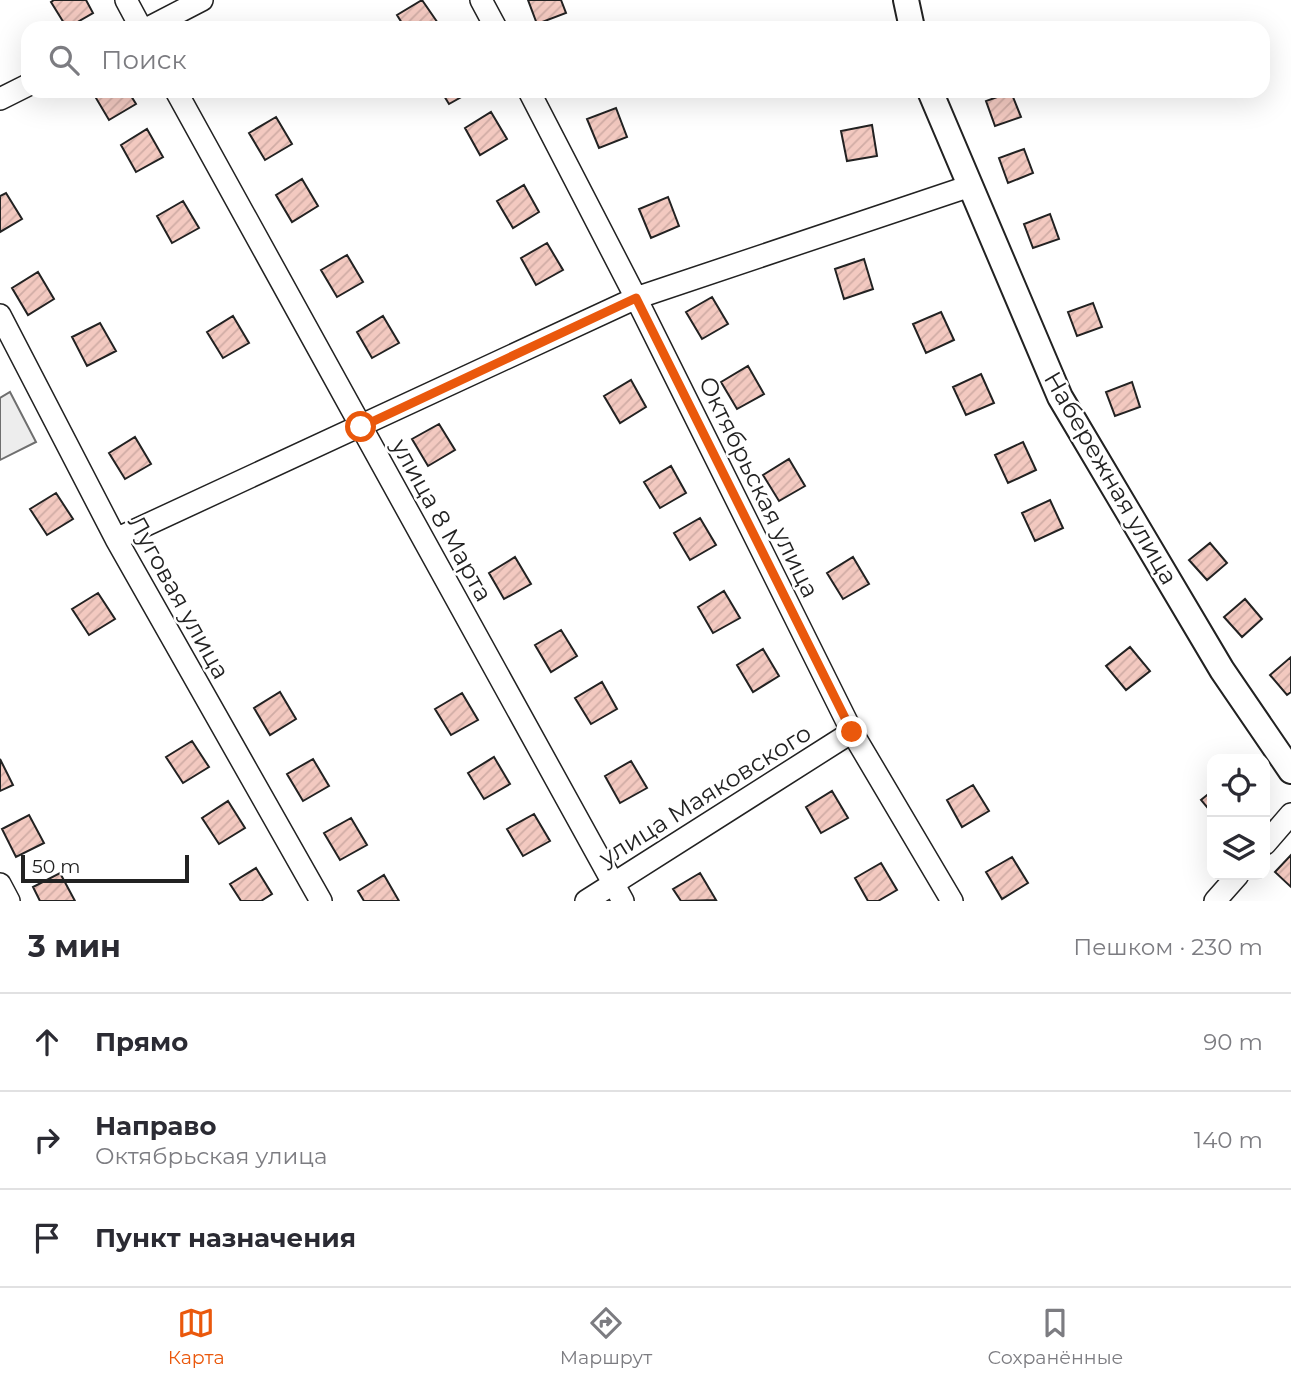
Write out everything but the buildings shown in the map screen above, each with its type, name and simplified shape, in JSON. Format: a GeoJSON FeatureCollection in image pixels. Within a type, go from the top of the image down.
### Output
{"type":"FeatureCollection","features":[{"type":"Feature","properties":{"kind":"street"},"geometry":{"type":"LineString","coordinates":[[126,0],[137,21]]}},
{"type":"Feature","properties":{"kind":"street"},"geometry":{"type":"LineString","coordinates":[[162,21],[202,0]]}},
{"type":"Feature","properties":{"kind":"street"},"geometry":{"type":"LineString","coordinates":[[481,0],[492,21]]}},
{"type":"Feature","properties":{"kind":"street"},"geometry":{"type":"LineString","coordinates":[[906,0],[910,21]]}},
{"type":"Feature","properties":{"kind":"street"},"geometry":{"type":"LineString","coordinates":[[0,99],[21,88]]}},
{"type":"Feature","properties":{"kind":"street","name":"улица 8 Марта"},"geometry":{"type":"LineString","coordinates":[[180,98],[618,893]]}},
{"type":"Feature","properties":{"kind":"street","name":"Октябрьская улица"},"geometry":{"type":"LineString","coordinates":[[532,98],[636,298],[852,732],[951,901]]}},
{"type":"Feature","properties":{"kind":"street","name":"Набережная улица"},"geometry":{"type":"LineString","coordinates":[[933,98],[1060,397],[1222,670],[1291,771]]}},
{"type":"Feature","properties":{"kind":"street"},"geometry":{"type":"LineString","coordinates":[[116,539],[636,298],[970,186]]}},
{"type":"Feature","properties":{"kind":"street","name":"Луговая улица"},"geometry":{"type":"LineString","coordinates":[[0,315],[116,539],[321,901]]}},
{"type":"Feature","properties":{"kind":"street","name":"улица Маяковского"},"geometry":{"type":"LineString","coordinates":[[586,901],[618,893],[852,732]]}},
{"type":"Feature","properties":{"kind":"street"},"geometry":{"type":"LineString","coordinates":[[1270,838],[1291,814]]}},
{"type":"Feature","properties":{"kind":"street"},"geometry":{"type":"LineString","coordinates":[[1215,901],[1234,880]]}},
{"type":"Feature","properties":{"kind":"street"},"geometry":{"type":"LineString","coordinates":[[0,884],[9,901]]}},
{"type":"Feature","properties":{"kind":"shaded area"},"geometry":{"type":"Polygon","coordinates":[[[10,392],[36,442],[0,460],[0,398],[10,392]]]}},
{"type":"Feature","properties":{"kind":"route"},"geometry":{"type":"LineString","coordinates":[[361,427],[636,298],[852,732]]}}]}
